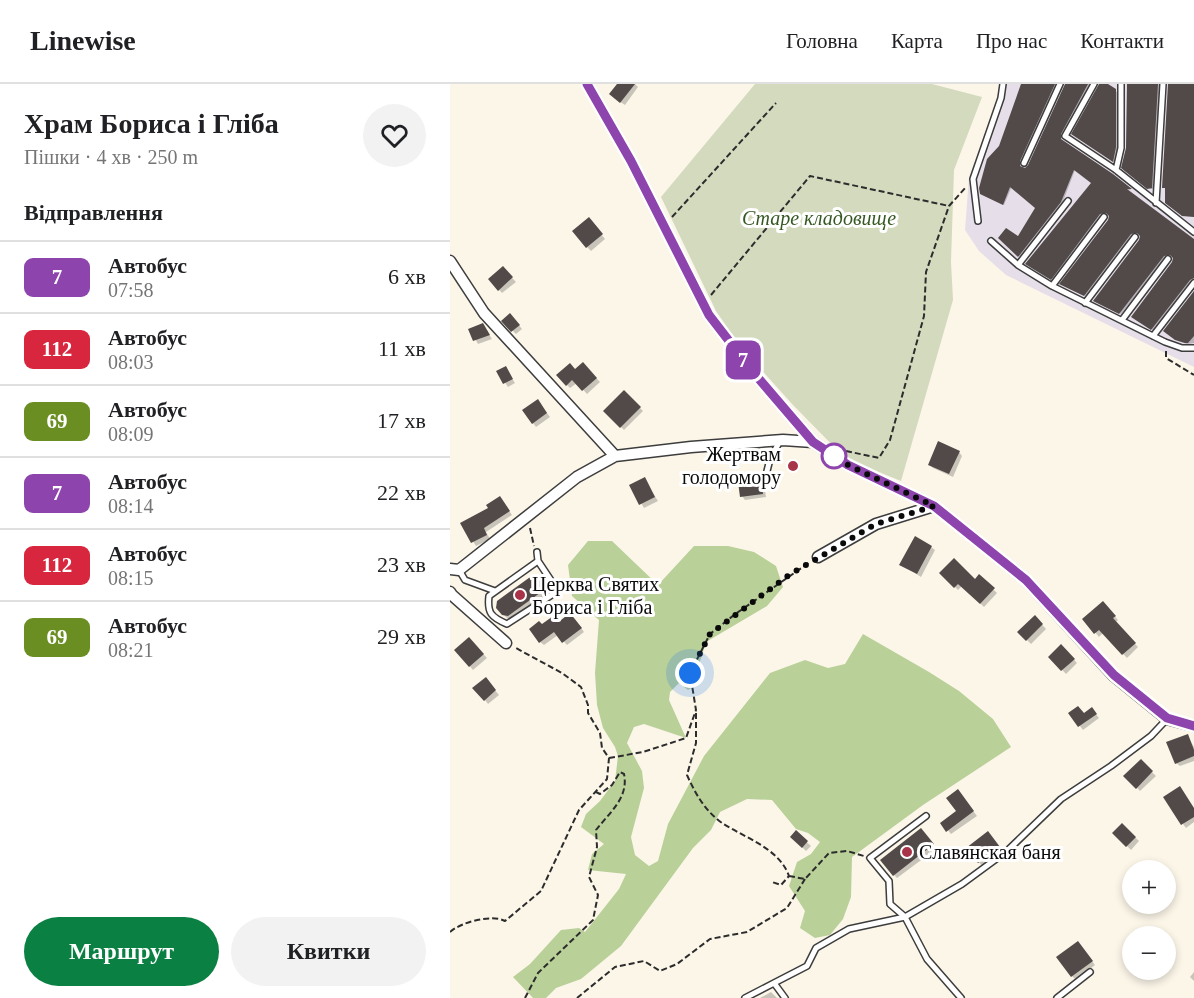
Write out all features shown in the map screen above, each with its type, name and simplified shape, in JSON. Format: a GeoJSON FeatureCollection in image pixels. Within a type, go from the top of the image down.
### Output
{"type":"FeatureCollection","features":[{"type":"Feature","properties":{"kind":"street"},"geometry":{"type":"LineString","coordinates":[[587,84],[631,161],[703,304],[732,348],[813,442],[848,465],[934,506],[1026,580],[1114,675],[1167,718],[1194,726]]}},
{"type":"Feature","properties":{"kind":"street"},"geometry":{"type":"LineString","coordinates":[[450,261],[484,313],[615,456]]}},
{"type":"Feature","properties":{"kind":"street"},"geometry":{"type":"LineString","coordinates":[[454,569],[577,477],[615,456],[691,447],[780,441],[813,442]]}},
{"type":"Feature","properties":{"kind":"street"},"geometry":{"type":"LineString","coordinates":[[818,557],[876,524],[934,506]]}},
{"type":"Feature","properties":{"kind":"street"},"geometry":{"type":"LineString","coordinates":[[450,592],[506,643]]}},
{"type":"Feature","properties":{"kind":"lane"},"geometry":{"type":"LineString","coordinates":[[978,221],[973,179],[1001,98],[1003,84]]}},
{"type":"Feature","properties":{"kind":"lane"},"geometry":{"type":"LineString","coordinates":[[1024,163],[1060,84]]}},
{"type":"Feature","properties":{"kind":"lane"},"geometry":{"type":"LineString","coordinates":[[1094,84],[1065,136],[1116,170],[1194,232]]}},
{"type":"Feature","properties":{"kind":"lane"},"geometry":{"type":"LineString","coordinates":[[1116,170],[1121,148],[1121,84]]}},
{"type":"Feature","properties":{"kind":"lane"},"geometry":{"type":"LineString","coordinates":[[1156,203],[1163,84]]}},
{"type":"Feature","properties":{"kind":"lane"},"geometry":{"type":"LineString","coordinates":[[1018,265],[1068,201]]}},
{"type":"Feature","properties":{"kind":"lane"},"geometry":{"type":"LineString","coordinates":[[1052,286],[1104,218]]}},
{"type":"Feature","properties":{"kind":"lane"},"geometry":{"type":"LineString","coordinates":[[1085,303],[1135,237]]}},
{"type":"Feature","properties":{"kind":"lane"},"geometry":{"type":"LineString","coordinates":[[991,241],[1018,265],[1052,286],[1153,336],[1182,348],[1194,348]]}},
{"type":"Feature","properties":{"kind":"lane"},"geometry":{"type":"LineString","coordinates":[[1122,320],[1168,259]]}},
{"type":"Feature","properties":{"kind":"lane"},"geometry":{"type":"LineString","coordinates":[[1153,336],[1194,283]]}},
{"type":"Feature","properties":{"kind":"lane"},"geometry":{"type":"LineString","coordinates":[[766,475],[770,459],[780,441]]}},
{"type":"Feature","properties":{"kind":"lane"},"geometry":{"type":"LineString","coordinates":[[537,552],[538,561],[558,591],[507,624],[495,619],[488,608],[489,596],[538,561]]}},
{"type":"Feature","properties":{"kind":"lane"},"geometry":{"type":"LineString","coordinates":[[454,569],[465,580],[495,591]]}},
{"type":"Feature","properties":{"kind":"lane"},"geometry":{"type":"LineString","coordinates":[[745,998],[807,966],[816,948],[849,929],[905,917],[962,884],[1007,851],[1061,799],[1111,766],[1151,735],[1167,718]]}},
{"type":"Feature","properties":{"kind":"lane"},"geometry":{"type":"LineString","coordinates":[[926,816],[870,858],[889,881],[890,904],[905,917],[927,959],[961,998]]}},
{"type":"Feature","properties":{"kind":"lane"},"geometry":{"type":"LineString","coordinates":[[1057,998],[1090,972]]}},
{"type":"Feature","properties":{"kind":"lane"},"geometry":{"type":"LineString","coordinates":[[774,983],[784,998]]}},
{"type":"Feature","properties":{"kind":"path"},"geometry":{"type":"LineString","coordinates":[[664,226],[776,104]]}},
{"type":"Feature","properties":{"kind":"path"},"geometry":{"type":"LineString","coordinates":[[703,304],[810,176],[949,206]]}},
{"type":"Feature","properties":{"kind":"path"},"geometry":{"type":"LineString","coordinates":[[832,454],[847,450],[879,458],[890,440],[924,316],[926,272],[949,206],[973,179]]}},
{"type":"Feature","properties":{"kind":"path"},"geometry":{"type":"LineString","coordinates":[[1166,358],[1194,375]]}},
{"type":"Feature","properties":{"kind":"path"},"geometry":{"type":"LineString","coordinates":[[789,876],[785,866],[777,858],[750,837],[721,822],[698,799],[687,775],[696,743],[696,710],[690,673],[710,634],[789,575],[818,557]]}},
{"type":"Feature","properties":{"kind":"path"},"geometry":{"type":"LineString","coordinates":[[450,932],[466,922],[499,917],[506,921],[541,891],[579,810],[607,779],[609,758],[602,748],[600,732],[588,713],[588,705],[581,687],[562,673],[506,643]]}},
{"type":"Feature","properties":{"kind":"path"},"geometry":{"type":"LineString","coordinates":[[609,758],[642,752],[686,738],[696,710]]}},
{"type":"Feature","properties":{"kind":"path"},"geometry":{"type":"LineString","coordinates":[[525,998],[538,973],[593,920],[598,895],[589,877],[597,847],[596,830],[619,803],[626,784],[624,774],[620,772],[612,785],[600,794],[596,792]]}},
{"type":"Feature","properties":{"kind":"path"},"geometry":{"type":"LineString","coordinates":[[577,998],[615,967],[644,961],[660,971],[676,964],[710,939],[747,933],[787,908],[805,879],[830,853],[848,851],[870,858]]}},
{"type":"Feature","properties":{"kind":"path"},"geometry":{"type":"LineString","coordinates":[[789,876],[805,879]]}},
{"type":"Feature","properties":{"kind":"path"},"geometry":{"type":"LineString","coordinates":[[772,882],[781,885],[789,876]]}},
{"type":"Feature","properties":{"kind":"shaded area"},"geometry":{"type":"Polygon","coordinates":[[[999,84],[1194,84],[1194,367],[1006,275],[979,251],[965,230],[969,177],[997,100],[999,84]]]}},
{"type":"Feature","properties":{"kind":"green space","name":"Старе кладовище"},"geometry":{"type":"Polygon","coordinates":[[[755,84],[932,84],[982,97],[954,170],[951,262],[953,300],[901,481],[846,459],[740,346],[716,311],[661,197],[755,84]]]}},
{"type":"Feature","properties":{"kind":"green space"},"geometry":{"type":"Polygon","coordinates":[[[588,541],[612,541],[658,585],[694,546],[728,546],[754,552],[776,566],[783,587],[767,606],[706,642],[698,668],[699,683],[688,690],[679,683],[670,692],[669,700],[686,738],[644,724],[634,727],[627,743],[642,771],[644,788],[631,837],[635,855],[649,866],[658,861],[668,824],[704,756],[770,673],[805,660],[828,668],[845,664],[863,634],[959,691],[993,719],[1011,747],[923,805],[852,857],[851,897],[843,919],[830,935],[815,938],[800,928],[805,911],[789,886],[797,862],[811,854],[820,842],[808,833],[796,829],[772,800],[747,799],[720,812],[711,830],[693,848],[621,946],[581,979],[556,988],[546,998],[533,998],[513,977],[530,964],[561,930],[579,928],[585,932],[619,889],[626,874],[588,870],[592,854],[604,844],[581,827],[586,814],[600,801],[615,781],[618,756],[603,728],[597,705],[595,673],[599,620],[572,596],[568,565],[588,541]]]}},
{"type":"Feature","properties":{"kind":"building"},"geometry":{"type":"Polygon","coordinates":[[[617,84],[635,84],[620,103],[609,94],[617,84]]]}},
{"type":"Feature","properties":{"kind":"building"},"geometry":{"type":"Polygon","coordinates":[[[1021,84],[1055,84],[1020,161],[1020,166],[1025,168],[1028,165],[1065,84],[1088,84],[1061,134],[1061,139],[1113,174],[1132,189],[1127,189],[1194,239],[1194,278],[1190,280],[1151,330],[1131,317],[1172,262],[1173,258],[1170,255],[1164,256],[1119,314],[1093,301],[1139,240],[1140,236],[1137,233],[1131,234],[1084,296],[1059,284],[1108,220],[1109,216],[1106,213],[1100,214],[1051,280],[1025,264],[1091,183],[1074,170],[1061,202],[1018,257],[998,238],[1006,228],[1018,236],[1035,208],[1010,187],[1003,205],[980,194],[979,188],[987,159],[999,146],[1021,84]]]}},
{"type":"Feature","properties":{"kind":"building"},"geometry":{"type":"Polygon","coordinates":[[[1099,84],[1108,84],[1116,89],[1116,147],[1113,162],[1071,134],[1099,84]]]}},
{"type":"Feature","properties":{"kind":"building"},"geometry":{"type":"Polygon","coordinates":[[[1127,84],[1158,84],[1152,188],[1147,189],[1121,168],[1126,148],[1127,84]]]}},
{"type":"Feature","properties":{"kind":"building"},"geometry":{"type":"Polygon","coordinates":[[[1168,84],[1194,84],[1194,217],[1182,216],[1165,203],[1165,188],[1162,188],[1168,84]]]}},
{"type":"Feature","properties":{"kind":"building"},"geometry":{"type":"Polygon","coordinates":[[[589,217],[603,234],[586,248],[572,231],[589,217]]]}},
{"type":"Feature","properties":{"kind":"building"},"geometry":{"type":"Polygon","coordinates":[[[503,266],[513,277],[498,291],[488,279],[503,266]]]}},
{"type":"Feature","properties":{"kind":"building"},"geometry":{"type":"Polygon","coordinates":[[[1194,291],[1194,336],[1188,343],[1185,343],[1175,340],[1163,331],[1194,291]]]}},
{"type":"Feature","properties":{"kind":"building"},"geometry":{"type":"Polygon","coordinates":[[[510,313],[520,325],[511,332],[501,321],[510,313]]]}},
{"type":"Feature","properties":{"kind":"building"},"geometry":{"type":"Polygon","coordinates":[[[483,323],[490,335],[473,341],[468,329],[483,323]]]}},
{"type":"Feature","properties":{"kind":"building"},"geometry":{"type":"Polygon","coordinates":[[[583,362],[597,378],[582,391],[572,380],[566,386],[556,375],[570,363],[575,369],[583,362]]]}},
{"type":"Feature","properties":{"kind":"building"},"geometry":{"type":"Polygon","coordinates":[[[506,366],[513,379],[503,384],[496,371],[506,366]]]}},
{"type":"Feature","properties":{"kind":"building"},"geometry":{"type":"Polygon","coordinates":[[[624,390],[641,407],[620,428],[603,411],[624,390]]]}},
{"type":"Feature","properties":{"kind":"building"},"geometry":{"type":"Polygon","coordinates":[[[538,399],[547,413],[532,424],[522,410],[538,399]]]}},
{"type":"Feature","properties":{"kind":"building"},"geometry":{"type":"Polygon","coordinates":[[[938,441],[960,451],[949,474],[928,465],[938,441]]]}},
{"type":"Feature","properties":{"kind":"building"},"geometry":{"type":"Polygon","coordinates":[[[645,477],[655,497],[639,505],[629,485],[645,477]]]}},
{"type":"Feature","properties":{"kind":"building"},"geometry":{"type":"Polygon","coordinates":[[[761,478],[763,494],[740,497],[738,482],[761,478]]]}},
{"type":"Feature","properties":{"kind":"building"},"geometry":{"type":"Polygon","coordinates":[[[500,496],[510,511],[484,528],[487,535],[471,543],[460,523],[488,508],[486,505],[500,496]]]}},
{"type":"Feature","properties":{"kind":"building"},"geometry":{"type":"Polygon","coordinates":[[[915,536],[932,546],[917,574],[899,565],[915,536]]]}},
{"type":"Feature","properties":{"kind":"building"},"geometry":{"type":"Polygon","coordinates":[[[954,558],[975,579],[979,574],[995,588],[980,604],[958,584],[954,588],[939,573],[954,558]]]}},
{"type":"Feature","properties":{"kind":"building","name":"Церква Святих Бориса і Гліба"},"geometry":{"type":"Polygon","coordinates":[[[541,574],[547,583],[541,586],[544,590],[508,616],[502,615],[496,608],[497,601],[533,575],[535,578],[541,574]]]}},
{"type":"Feature","properties":{"kind":"building"},"geometry":{"type":"Polygon","coordinates":[[[1103,601],[1116,616],[1113,618],[1136,643],[1122,655],[1099,630],[1094,634],[1082,619],[1103,601]]]}},
{"type":"Feature","properties":{"kind":"building"},"geometry":{"type":"Polygon","coordinates":[[[570,613],[582,628],[562,643],[554,632],[539,643],[529,629],[539,621],[542,624],[556,614],[561,620],[570,613]]]}},
{"type":"Feature","properties":{"kind":"building"},"geometry":{"type":"Polygon","coordinates":[[[1035,615],[1043,624],[1026,641],[1017,632],[1035,615]]]}},
{"type":"Feature","properties":{"kind":"building"},"geometry":{"type":"Polygon","coordinates":[[[469,637],[484,654],[469,667],[454,650],[469,637]]]}},
{"type":"Feature","properties":{"kind":"building"},"geometry":{"type":"Polygon","coordinates":[[[1061,644],[1075,659],[1061,671],[1048,657],[1061,644]]]}},
{"type":"Feature","properties":{"kind":"building"},"geometry":{"type":"Polygon","coordinates":[[[486,677],[496,690],[484,701],[472,688],[486,677]]]}},
{"type":"Feature","properties":{"kind":"building"},"geometry":{"type":"Polygon","coordinates":[[[1078,706],[1084,713],[1092,707],[1097,714],[1078,727],[1068,713],[1078,706]]]}},
{"type":"Feature","properties":{"kind":"building"},"geometry":{"type":"Polygon","coordinates":[[[1188,734],[1194,756],[1175,764],[1166,742],[1188,734]]]}},
{"type":"Feature","properties":{"kind":"building"},"geometry":{"type":"Polygon","coordinates":[[[1141,759],[1153,771],[1136,789],[1123,776],[1141,759]]]}},
{"type":"Feature","properties":{"kind":"building"},"geometry":{"type":"Polygon","coordinates":[[[1180,786],[1194,808],[1194,817],[1181,825],[1163,797],[1180,786]]]}},
{"type":"Feature","properties":{"kind":"building"},"geometry":{"type":"Polygon","coordinates":[[[958,789],[974,811],[946,832],[940,823],[956,811],[946,798],[958,789]]]}},
{"type":"Feature","properties":{"kind":"building"},"geometry":{"type":"Polygon","coordinates":[[[1122,823],[1136,837],[1126,847],[1112,833],[1122,823]]]}},
{"type":"Feature","properties":{"kind":"building","name":"Славянская баня"},"geometry":{"type":"Polygon","coordinates":[[[921,828],[934,844],[893,876],[880,860],[921,828]]]}},
{"type":"Feature","properties":{"kind":"building"},"geometry":{"type":"Polygon","coordinates":[[[796,830],[808,841],[802,848],[790,837],[796,830]]]}},
{"type":"Feature","properties":{"kind":"building"},"geometry":{"type":"Polygon","coordinates":[[[988,831],[1000,847],[978,863],[966,848],[988,831]]]}},
{"type":"Feature","properties":{"kind":"building"},"geometry":{"type":"Polygon","coordinates":[[[1078,941],[1093,961],[1071,977],[1056,957],[1078,941]]]}},
{"type":"Feature","properties":{"kind":"bus line","name":"7"},"geometry":{"type":"LineString","coordinates":[[587,84],[631,161],[709,315],[732,348],[813,442],[848,465],[934,506],[1026,580],[1114,675],[1167,718],[1194,726]]}},
{"type":"Feature","properties":{"kind":"place","name":"Жертвам голодомору"},"geometry":{"type":"Point","coordinates":[793,466]}},
{"type":"Feature","properties":{"kind":"place","name":"Церква Святих Бориса і Гліба"},"geometry":{"type":"Point","coordinates":[520,595]}},
{"type":"Feature","properties":{"kind":"place","name":"Славянская баня"},"geometry":{"type":"Point","coordinates":[907,852]}},
{"type":"Feature","properties":{"kind":"route"},"geometry":{"type":"LineString","coordinates":[[690,673],[710,634],[789,575],[876,524],[934,506],[848,465],[832,454],[834,456]]}}]}
